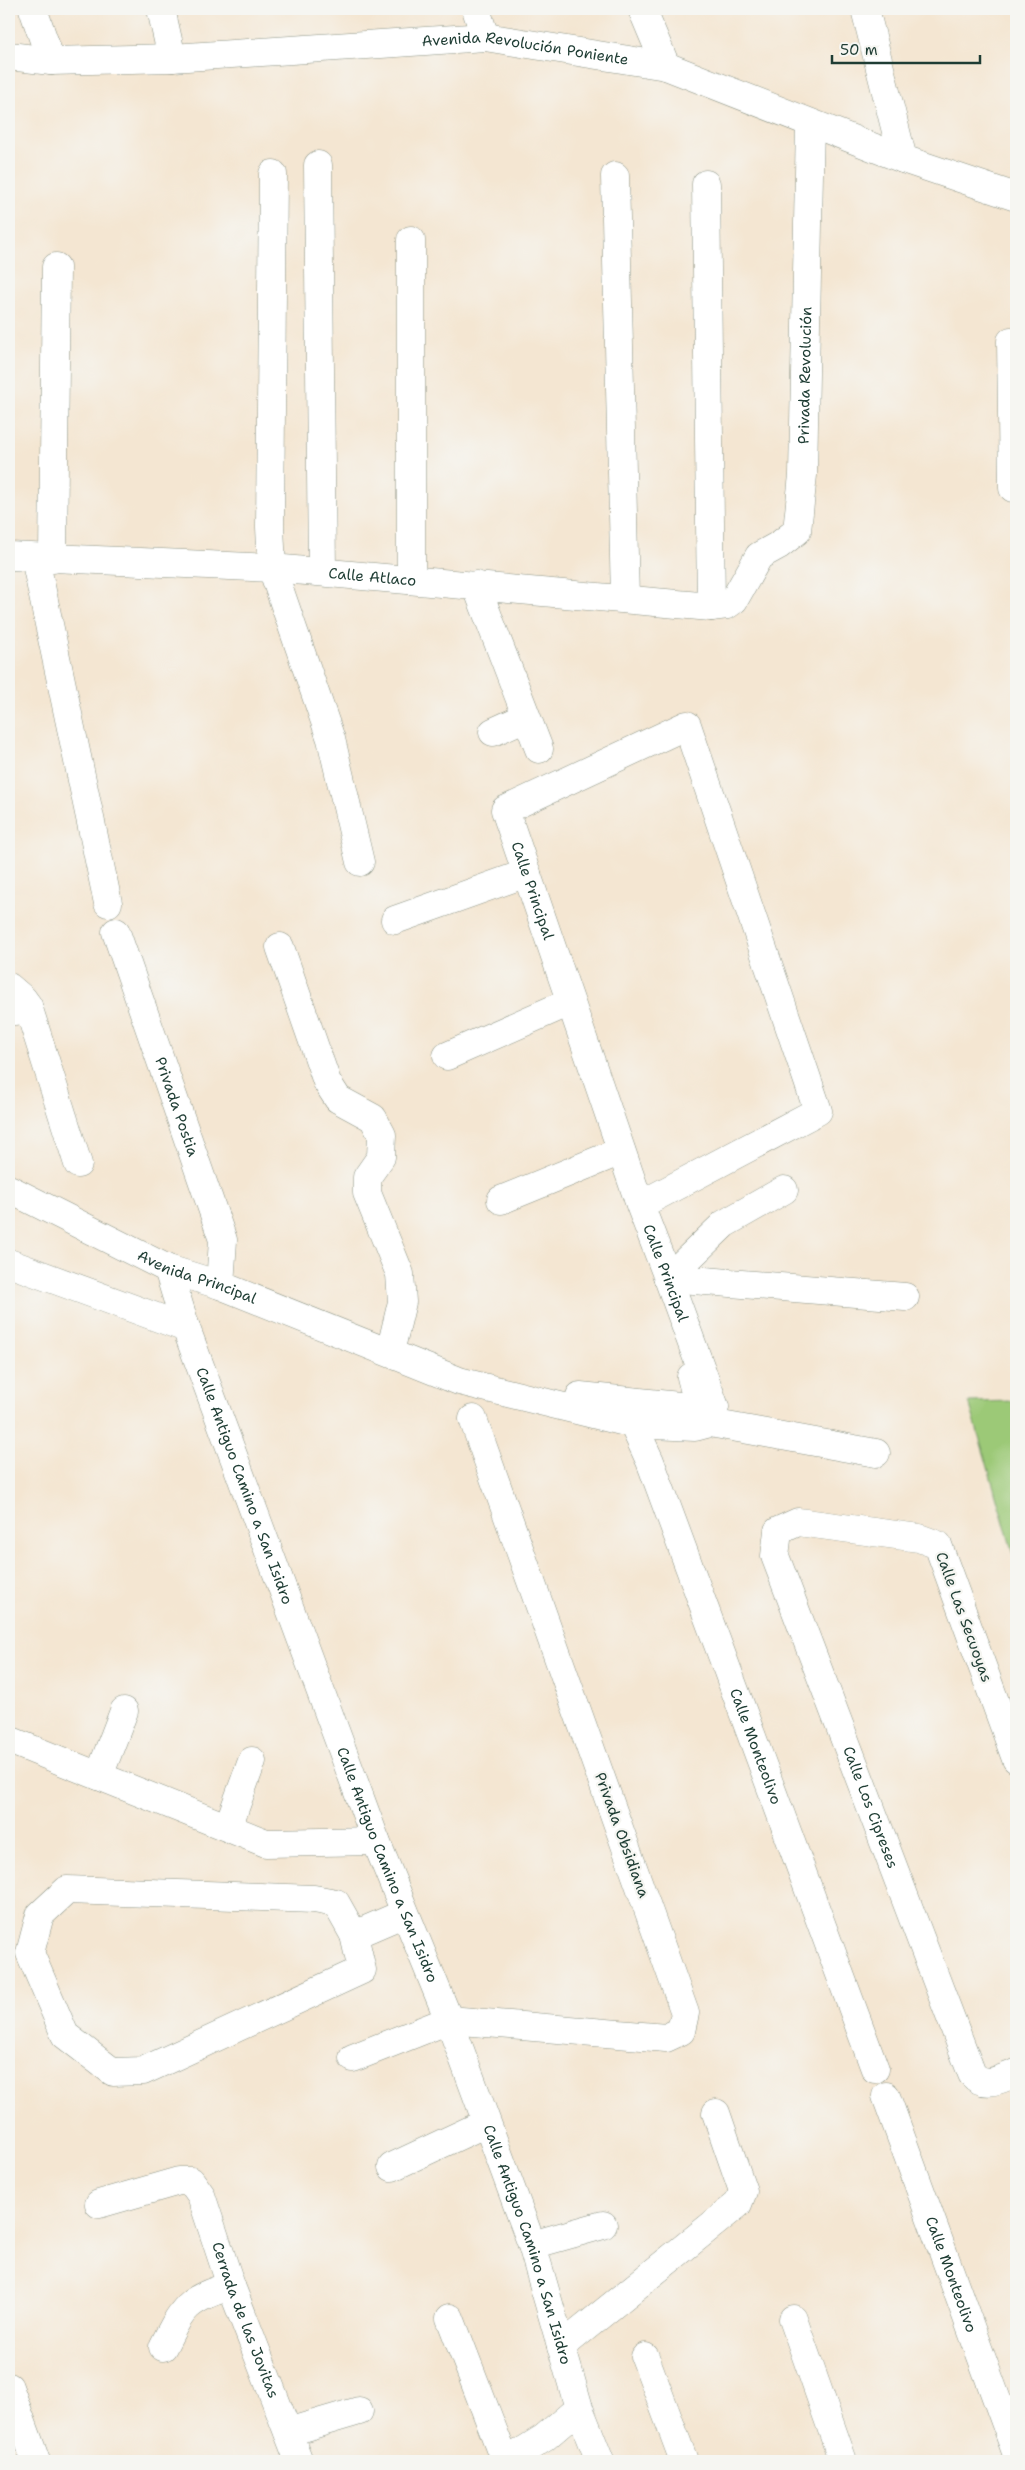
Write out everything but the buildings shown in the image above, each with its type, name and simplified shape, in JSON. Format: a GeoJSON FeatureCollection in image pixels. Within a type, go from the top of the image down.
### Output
{"type":"FeatureCollection","features":[{"type":"Feature","properties":{"kind":"street"},"geometry":{"type":"LineString","coordinates":[[33,9],[51,61]]}},
{"type":"Feature","properties":{"kind":"street"},"geometry":{"type":"LineString","coordinates":[[161,9],[172,58]]}},
{"type":"Feature","properties":{"kind":"street"},"geometry":{"type":"LineString","coordinates":[[476,9],[485,37]]}},
{"type":"Feature","properties":{"kind":"street"},"geometry":{"type":"LineString","coordinates":[[642,9],[666,66]]}},
{"type":"Feature","properties":{"kind":"street"},"geometry":{"type":"LineString","coordinates":[[865,9],[903,159]]}},
{"type":"Feature","properties":{"kind":"street","name":"Avenida Revolución Poniente"},"geometry":{"type":"LineString","coordinates":[[9,56],[51,61],[172,58],[485,37],[666,66],[903,159],[1016,197]]}},
{"type":"Feature","properties":{"kind":"street","name":"Privada Revolución"},"geometry":{"type":"LineString","coordinates":[[722,604],[760,556],[779,545],[797,531],[803,475],[810,123]]}},
{"type":"Feature","properties":{"kind":"street"},"geometry":{"type":"LineString","coordinates":[[318,165],[322,572]]}},
{"type":"Feature","properties":{"kind":"street"},"geometry":{"type":"LineString","coordinates":[[273,174],[270,528],[272,568],[331,739],[360,862]]}},
{"type":"Feature","properties":{"kind":"street"},"geometry":{"type":"LineString","coordinates":[[614,176],[625,599]]}},
{"type":"Feature","properties":{"kind":"street"},"geometry":{"type":"LineString","coordinates":[[706,184],[722,604]]}},
{"type":"Feature","properties":{"kind":"street"},"geometry":{"type":"LineString","coordinates":[[411,240],[411,580]]}},
{"type":"Feature","properties":{"kind":"street"},"geometry":{"type":"LineString","coordinates":[[56,267],[32,557],[108,903]]}},
{"type":"Feature","properties":{"kind":"street"},"geometry":{"type":"LineString","coordinates":[[1010,340],[1013,488],[1016,486]]}},
{"type":"Feature","properties":{"kind":"street","name":"Calle Atlaco"},"geometry":{"type":"LineString","coordinates":[[32,557],[272,568],[625,599],[722,604]]}},
{"type":"Feature","properties":{"kind":"street"},"geometry":{"type":"LineString","coordinates":[[476,586],[538,749]]}},
{"type":"Feature","properties":{"kind":"street"},"geometry":{"type":"LineString","coordinates":[[493,732],[526,717]]}},
{"type":"Feature","properties":{"kind":"street","name":"Calle Principal"},"geometry":{"type":"LineString","coordinates":[[640,1206],[818,1111],[687,725],[505,810],[570,1002],[618,1153],[668,1278],[714,1407],[710,1424]]}},
{"type":"Feature","properties":{"kind":"street"},"geometry":{"type":"LineString","coordinates":[[394,920],[527,873]]}},
{"type":"Feature","properties":{"kind":"street","name":"Privada Postia"},"geometry":{"type":"LineString","coordinates":[[116,932],[223,1240],[220,1285]]}},
{"type":"Feature","properties":{"kind":"street"},"geometry":{"type":"LineString","coordinates":[[280,947],[326,1082],[338,1098],[373,1118],[382,1135],[381,1157],[367,1177],[367,1193],[400,1274],[402,1302],[390,1352],[459,1381],[633,1424],[695,1428],[710,1424],[876,1452]]}},
{"type":"Feature","properties":{"kind":"street"},"geometry":{"type":"LineString","coordinates":[[9,987],[24,999],[18,1008],[78,1164]]}},
{"type":"Feature","properties":{"kind":"street"},"geometry":{"type":"LineString","coordinates":[[447,1056],[570,1002]]}},
{"type":"Feature","properties":{"kind":"street"},"geometry":{"type":"LineString","coordinates":[[501,1200],[618,1153],[680,1335],[699,1408],[554,1392]]}},
{"type":"Feature","properties":{"kind":"street","name":"Avenida Principal"},"geometry":{"type":"LineString","coordinates":[[9,1189],[168,1269],[220,1285],[390,1352]]}},
{"type":"Feature","properties":{"kind":"street"},"geometry":{"type":"LineString","coordinates":[[668,1278],[724,1224],[784,1190]]}},
{"type":"Feature","properties":{"kind":"street"},"geometry":{"type":"LineString","coordinates":[[9,1263],[186,1328]]}},
{"type":"Feature","properties":{"kind":"street","name":"Calle Antiguo Camino a San Isidro"},"geometry":{"type":"LineString","coordinates":[[168,1269],[186,1328],[376,1841],[449,2020],[532,2245],[579,2408],[600,2461]]}},
{"type":"Feature","properties":{"kind":"street"},"geometry":{"type":"LineString","coordinates":[[668,1278],[696,1280]]}},
{"type":"Feature","properties":{"kind":"street"},"geometry":{"type":"LineString","coordinates":[[668,1278],[905,1297]]}},
{"type":"Feature","properties":{"kind":"street","name":"Privada Obsidiana"},"geometry":{"type":"LineString","coordinates":[[449,2020],[666,2038],[681,2031],[686,2013],[473,1419]]}},
{"type":"Feature","properties":{"kind":"street","name":"Calle Monteolivo"},"geometry":{"type":"LineString","coordinates":[[633,1424],[650,1461],[875,2069],[868,2077],[867,2088],[875,2096],[886,2096],[1016,2452]]}},
{"type":"Feature","properties":{"kind":"street","name":"Calle Las Secuoyas"},"geometry":{"type":"LineString","coordinates":[[778,1531],[798,1522],[919,1538],[938,1545],[1016,1759]]}},
{"type":"Feature","properties":{"kind":"street","name":"Calle Los Cipreses"},"geometry":{"type":"LineString","coordinates":[[778,1531],[775,1556],[972,2074],[978,2081],[988,2083],[1016,2073]]}},
{"type":"Feature","properties":{"kind":"street"},"geometry":{"type":"LineString","coordinates":[[98,1776],[124,1711]]}},
{"type":"Feature","properties":{"kind":"street"},"geometry":{"type":"LineString","coordinates":[[9,1740],[266,1843],[376,1841]]}},
{"type":"Feature","properties":{"kind":"street"},"geometry":{"type":"LineString","coordinates":[[228,1827],[252,1761]]}},
{"type":"Feature","properties":{"kind":"street"},"geometry":{"type":"LineString","coordinates":[[66,1890],[314,1898],[336,1903],[354,1935],[362,1970],[144,2071],[113,2072],[65,2035],[30,1953],[40,1915],[66,1890]]}},
{"type":"Feature","properties":{"kind":"street"},"geometry":{"type":"LineString","coordinates":[[354,1935],[406,1913]]}},
{"type":"Feature","properties":{"kind":"street"},"geometry":{"type":"LineString","coordinates":[[353,2058],[449,2020]]}},
{"type":"Feature","properties":{"kind":"street"},"geometry":{"type":"LineString","coordinates":[[561,2347],[738,2204],[743,2191],[716,2113]]}},
{"type":"Feature","properties":{"kind":"street"},"geometry":{"type":"LineString","coordinates":[[392,2167],[486,2123]]}},
{"type":"Feature","properties":{"kind":"street","name":"Cerrada de las Jovitas"},"geometry":{"type":"LineString","coordinates":[[99,2204],[180,2181],[191,2181],[201,2195],[231,2286],[298,2461]]}},
{"type":"Feature","properties":{"kind":"street"},"geometry":{"type":"LineString","coordinates":[[532,2245],[603,2225]]}},
{"type":"Feature","properties":{"kind":"street"},"geometry":{"type":"LineString","coordinates":[[163,2347],[181,2312],[204,2294],[231,2286]]}},
{"type":"Feature","properties":{"kind":"street"},"geometry":{"type":"LineString","coordinates":[[450,2318],[506,2461],[544,2438],[579,2408]]}},
{"type":"Feature","properties":{"kind":"street"},"geometry":{"type":"LineString","coordinates":[[793,2319],[843,2461]]}},
{"type":"Feature","properties":{"kind":"street"},"geometry":{"type":"LineString","coordinates":[[645,2357],[684,2461]]}},
{"type":"Feature","properties":{"kind":"street"},"geometry":{"type":"LineString","coordinates":[[9,2387],[36,2461]]}},
{"type":"Feature","properties":{"kind":"street"},"geometry":{"type":"LineString","coordinates":[[288,2432],[359,2411]]}},
{"type":"Feature","properties":{"kind":"green space"},"geometry":{"type":"Polygon","coordinates":[[[1016,1401],[1016,1564],[969,1402],[1016,1401]]]}}]}
